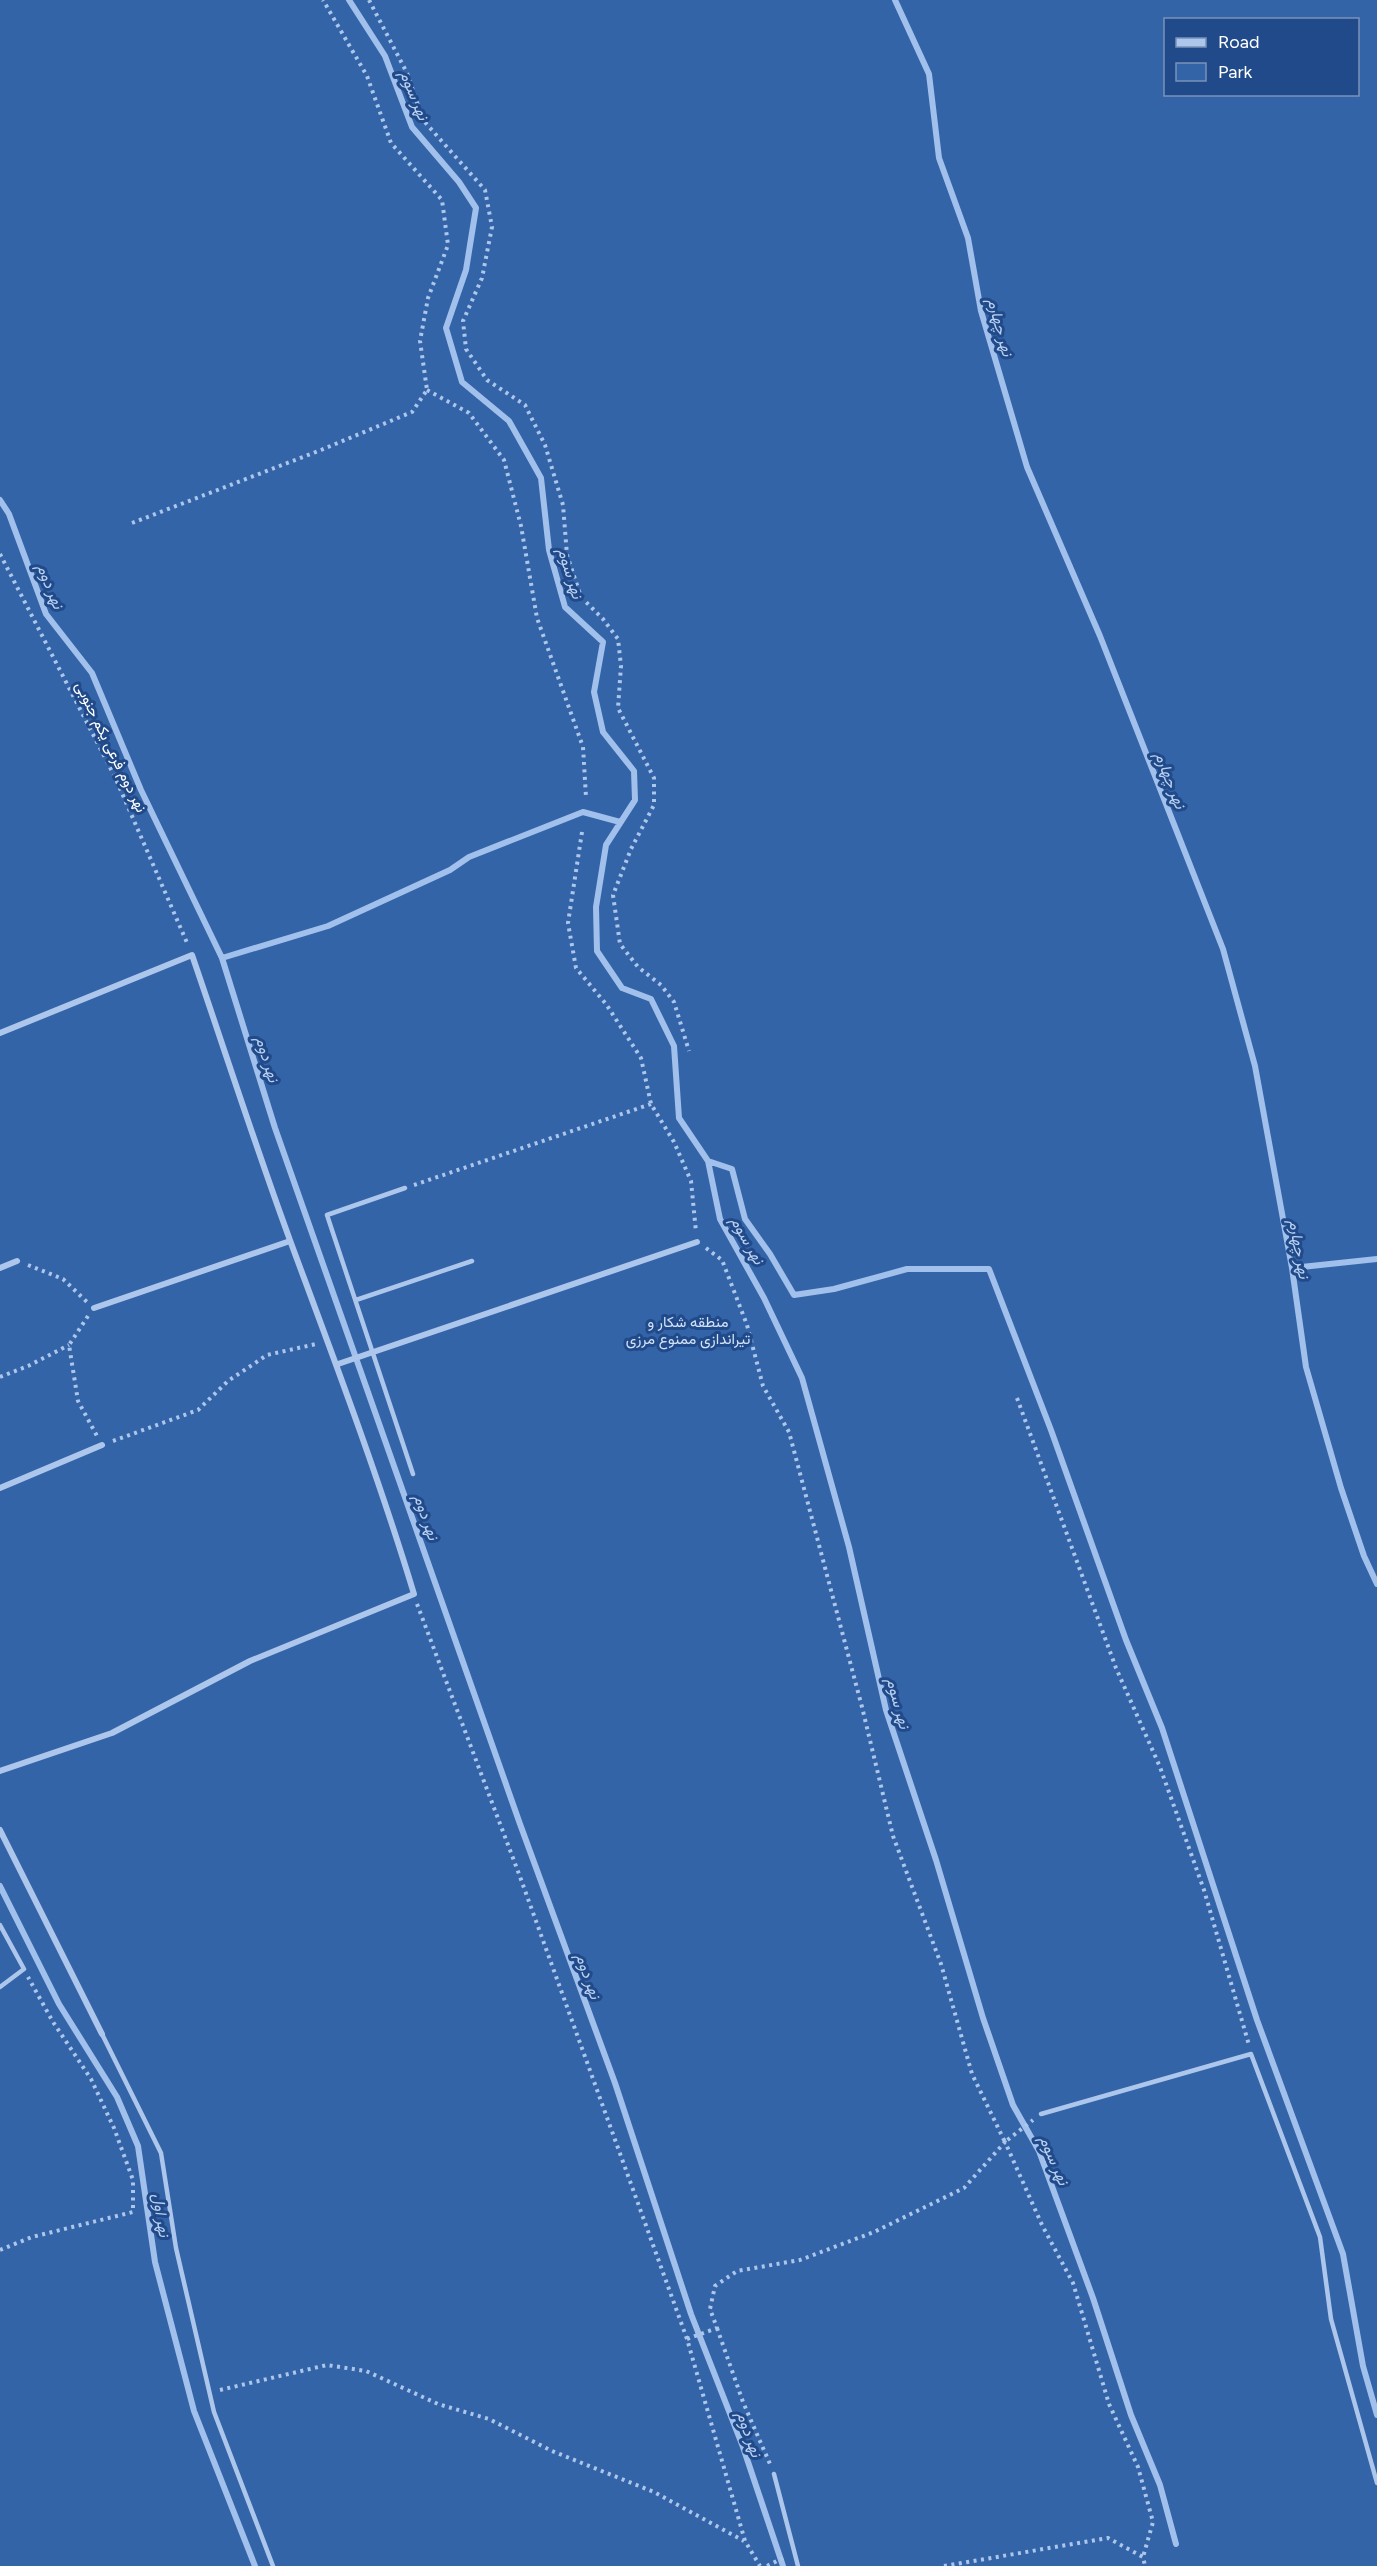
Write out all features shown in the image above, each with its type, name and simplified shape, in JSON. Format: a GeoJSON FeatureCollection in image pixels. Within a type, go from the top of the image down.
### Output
{"type":"FeatureCollection","features":[{"type":"Feature","properties":{"kind":"street"},"geometry":{"type":"LineString","coordinates":[[0,1034],[192,955],[290,1241],[338,1364],[393,1524],[414,1594],[250,1661],[112,1733],[0,1771]]}},
{"type":"Feature","properties":{"kind":"street"},"geometry":{"type":"LineString","coordinates":[[94,1308],[290,1241]]}},
{"type":"Feature","properties":{"kind":"street"},"geometry":{"type":"LineString","coordinates":[[338,1364],[697,1242]]}},
{"type":"Feature","properties":{"kind":"street"},"geometry":{"type":"LineString","coordinates":[[0,1268],[17,1261]]}},
{"type":"Feature","properties":{"kind":"street"},"geometry":{"type":"LineString","coordinates":[[0,1488],[102,1445]]}},
{"type":"Feature","properties":{"kind":"street"},"geometry":{"type":"LineString","coordinates":[[0,1830],[102,2034]]}},
{"type":"Feature","properties":{"kind":"lane"},"geometry":{"type":"LineString","coordinates":[[405,1188],[327,1215],[412,1474]]}},
{"type":"Feature","properties":{"kind":"lane"},"geometry":{"type":"LineString","coordinates":[[356,1300],[472,1261]]}},
{"type":"Feature","properties":{"kind":"lane"},"geometry":{"type":"LineString","coordinates":[[0,1925],[24,1969],[0,1986]]}},
{"type":"Feature","properties":{"kind":"lane"},"geometry":{"type":"LineString","coordinates":[[102,2034],[161,2153],[176,2248],[214,2412],[273,2566]]}},
{"type":"Feature","properties":{"kind":"lane"},"geometry":{"type":"LineString","coordinates":[[1041,2114],[1251,2054],[1320,2237],[1331,2319],[1377,2483]]}},
{"type":"Feature","properties":{"kind":"lane"},"geometry":{"type":"LineString","coordinates":[[774,2474],[798,2566]]}},
{"type":"Feature","properties":{"kind":"path"},"geometry":{"type":"LineString","coordinates":[[132,523],[412,412],[427,390],[420,341],[428,298],[448,245],[442,200],[391,143],[367,76],[323,0]]}},
{"type":"Feature","properties":{"kind":"path"},"geometry":{"type":"LineString","coordinates":[[369,0],[407,73],[423,120],[485,190],[492,227],[482,278],[463,321],[466,349],[488,380],[525,405],[545,445],[563,505],[567,555],[580,597],[603,619],[618,639],[621,666],[618,708],[654,778],[654,805],[631,849],[613,895],[620,944],[638,967],[661,985],[674,1002],[689,1051]]}},
{"type":"Feature","properties":{"kind":"path"},"geometry":{"type":"LineString","coordinates":[[427,390],[469,413],[504,460],[521,526],[537,618],[583,747],[586,797]]}},
{"type":"Feature","properties":{"kind":"path","name":"نهر دوم فرعی یکم جنوبی"},"geometry":{"type":"LineString","coordinates":[[0,554],[115,777],[192,955]]}},
{"type":"Feature","properties":{"kind":"path"},"geometry":{"type":"LineString","coordinates":[[582,832],[568,923],[576,968],[606,1004],[641,1058],[651,1104],[674,1142],[692,1181],[697,1242],[722,1260],[747,1324],[763,1386],[789,1432],[862,1707],[893,1836],[941,1964],[972,2074],[1042,2225],[1074,2283],[1109,2404],[1138,2467],[1153,2522],[1143,2557],[1145,2566]]}},
{"type":"Feature","properties":{"kind":"path"},"geometry":{"type":"LineString","coordinates":[[405,1188],[651,1104]]}},
{"type":"Feature","properties":{"kind":"path"},"geometry":{"type":"LineString","coordinates":[[0,1377],[28,1366],[69,1345],[94,1308],[63,1279],[17,1261]]}},
{"type":"Feature","properties":{"kind":"path"},"geometry":{"type":"LineString","coordinates":[[69,1345],[78,1401],[102,1445],[198,1410],[228,1381],[267,1354],[328,1341]]}},
{"type":"Feature","properties":{"kind":"path"},"geometry":{"type":"LineString","coordinates":[[1017,1398],[1116,1668],[1160,1767],[1204,1890],[1251,2054]]}},
{"type":"Feature","properties":{"kind":"path"},"geometry":{"type":"LineString","coordinates":[[414,1594],[519,1874],[687,2339],[745,2541],[760,2566]]}},
{"type":"Feature","properties":{"kind":"path"},"geometry":{"type":"LineString","coordinates":[[0,2250],[32,2237],[133,2212],[133,2180],[114,2128],[91,2079],[53,2022],[24,1969]]}},
{"type":"Feature","properties":{"kind":"path"},"geometry":{"type":"LineString","coordinates":[[774,2474],[743,2402],[710,2309],[715,2286],[737,2271],[800,2260],[874,2232],[964,2188],[1014,2132],[1041,2114]]}},
{"type":"Feature","properties":{"kind":"path"},"geometry":{"type":"LineString","coordinates":[[687,2339],[717,2328]]}},
{"type":"Feature","properties":{"kind":"path"},"geometry":{"type":"LineString","coordinates":[[210,2392],[327,2365],[366,2371],[438,2404],[489,2419],[552,2451],[654,2492],[745,2541]]}},
{"type":"Feature","properties":{"kind":"path"},"geometry":{"type":"LineString","coordinates":[[944,2566],[1108,2538],[1143,2557]]}},
{"type":"Feature","properties":{"kind":"path"},"geometry":{"type":"LineString","coordinates":[[768,2565],[788,2556]]}},
{"type":"Feature","properties":{"kind":"green space","name":"منطقه شکار و تیراندازی ممنوع مرزی"},"geometry":{"type":"Polygon","coordinates":[[[0,0],[1377,0],[1377,2566],[0,2566],[0,0]]]}},
{"type":"Feature","properties":{"kind":"waterway","name":"نهر سوم"},"geometry":{"type":"LineString","coordinates":[[349,0],[385,56],[412,127],[459,182],[476,208],[466,270],[446,328],[462,382],[509,421],[541,478],[549,550],[565,607],[603,642],[594,692],[603,732],[634,771],[635,800],[606,845],[596,907],[597,951],[622,988],[651,999],[674,1046],[679,1118],[708,1161],[720,1219],[764,1298],[802,1378],[849,1547],[886,1710],[936,1860],[983,2018],[1013,2105],[1039,2151],[1093,2298],[1131,2415],[1160,2485],[1176,2544]]}},
{"type":"Feature","properties":{"kind":"waterway","name":"نهر چهارم"},"geometry":{"type":"LineString","coordinates":[[895,0],[929,74],[939,158],[968,238],[981,311],[1027,467],[1100,636],[1223,949],[1255,1066],[1292,1268],[1306,1367],[1341,1488],[1364,1556],[1377,1584]]}},
{"type":"Feature","properties":{"kind":"waterway","name":"نهر دوم"},"geometry":{"type":"LineString","coordinates":[[0,500],[9,514],[46,614],[92,673],[141,790],[222,958],[275,1128],[520,1824],[615,2083],[691,2314],[743,2447],[783,2566]]}},
{"type":"Feature","properties":{"kind":"waterway"},"geometry":{"type":"LineString","coordinates":[[222,958],[328,926],[450,870],[469,857],[583,812],[620,822]]}},
{"type":"Feature","properties":{"kind":"waterway"},"geometry":{"type":"LineString","coordinates":[[708,1161],[732,1169],[745,1219],[770,1254],[794,1295],[834,1289],[907,1269],[989,1269],[1051,1430],[1126,1640],[1162,1728],[1257,2020],[1343,2254],[1363,2366],[1377,2415]]}},
{"type":"Feature","properties":{"kind":"waterway"},"geometry":{"type":"LineString","coordinates":[[1292,1268],[1377,1259]]}},
{"type":"Feature","properties":{"kind":"waterway","name":"نهر اول"},"geometry":{"type":"LineString","coordinates":[[0,1886],[59,2004],[117,2097],[138,2146],[155,2262],[194,2411],[255,2566]]}}]}
